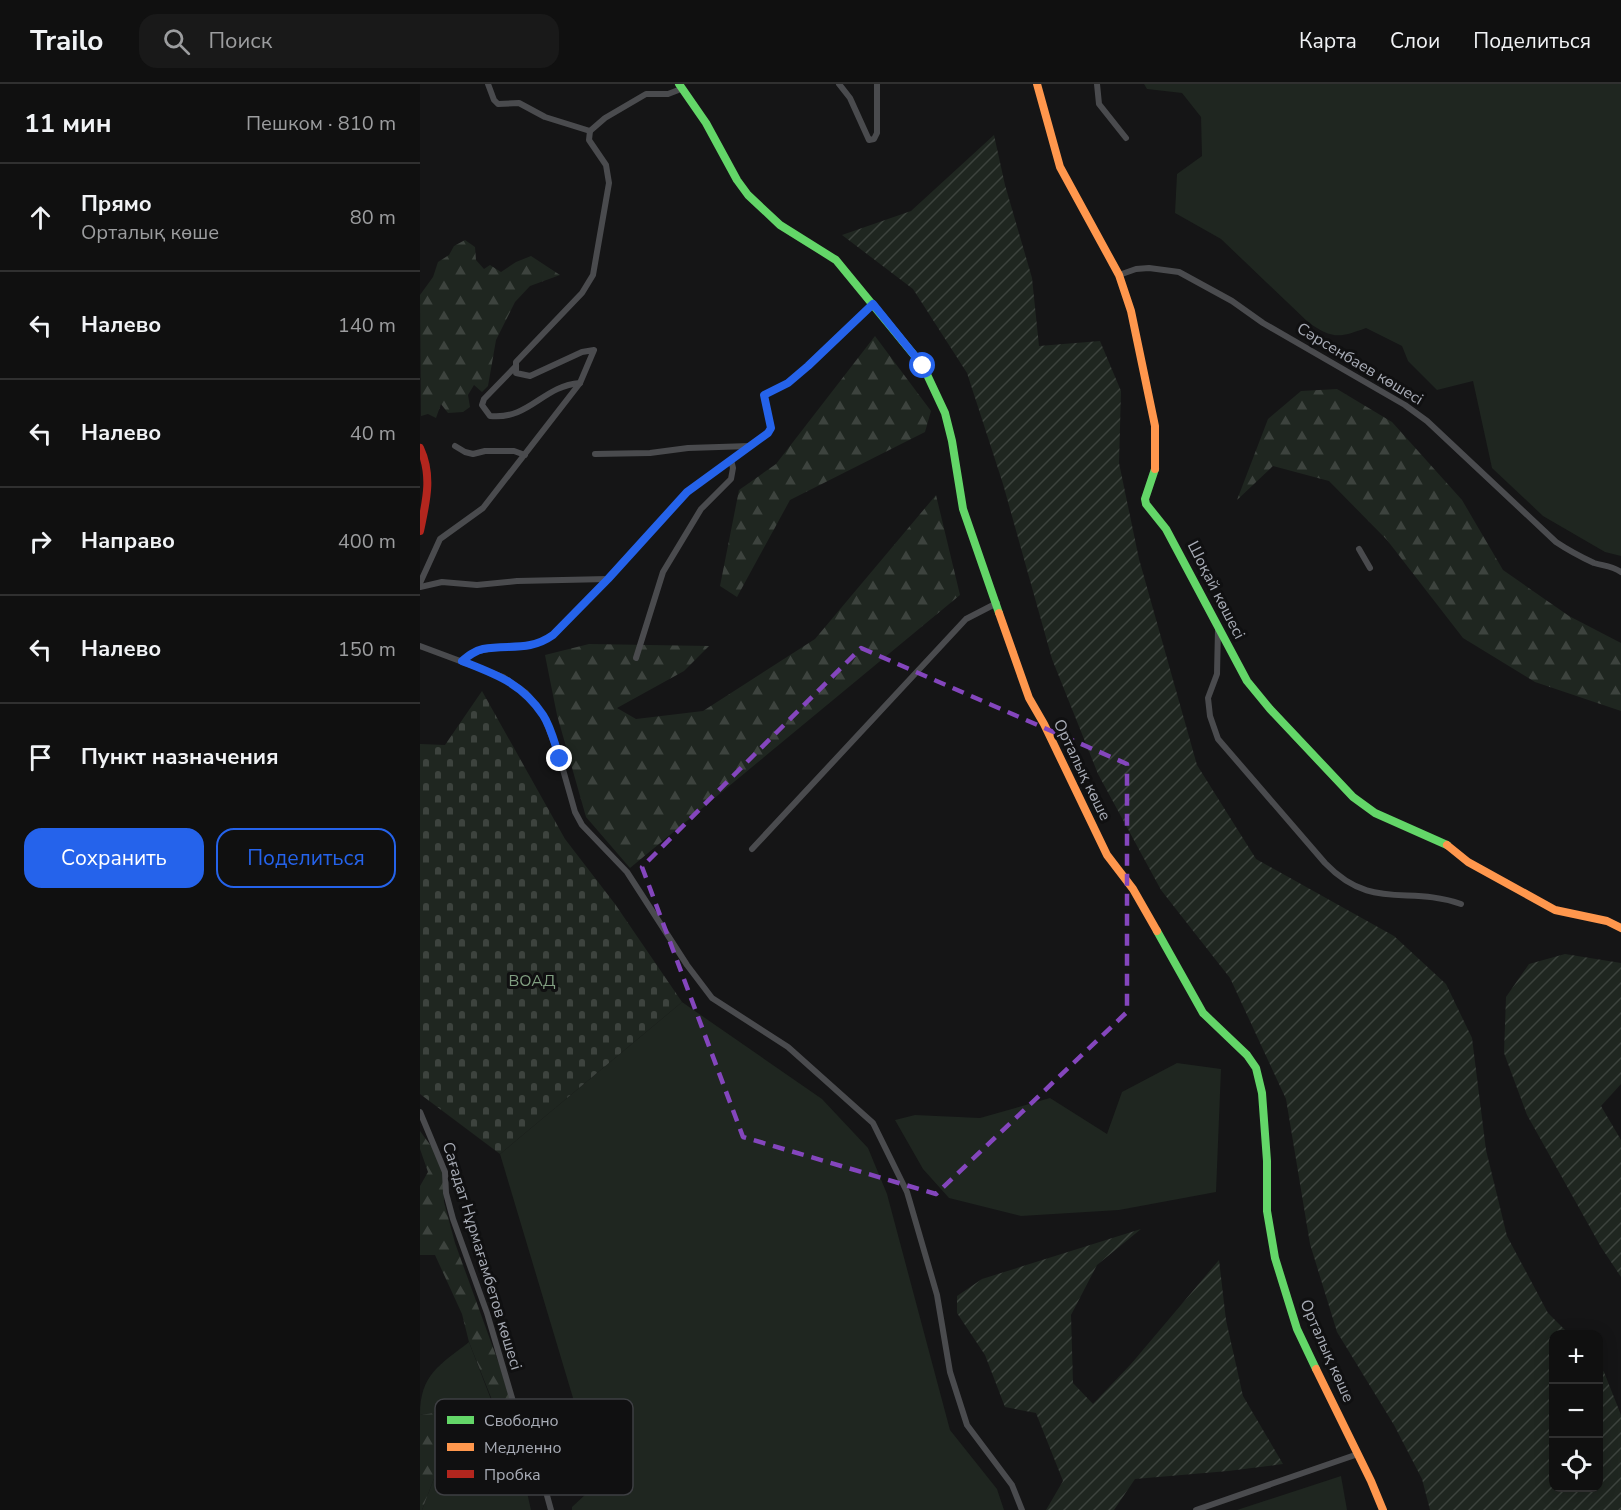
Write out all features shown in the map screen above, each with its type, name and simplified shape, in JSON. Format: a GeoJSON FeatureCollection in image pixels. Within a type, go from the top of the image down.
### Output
{"type":"FeatureCollection","features":[{"type":"Feature","properties":{"kind":"street"},"geometry":{"type":"LineString","coordinates":[[488,84],[498,104],[519,103],[545,117],[590,131]]}},
{"type":"Feature","properties":{"kind":"street"},"geometry":{"type":"LineString","coordinates":[[838,84],[850,98],[868,140],[874,139],[877,134],[876,84]]}},
{"type":"Feature","properties":{"kind":"street","name":"Шоқай көшесі"},"geometry":{"type":"LineString","coordinates":[[1037,84],[1060,166],[1119,275],[1131,311],[1155,426],[1156,466],[1145,499],[1146,504],[1167,529],[1247,681],[1270,709],[1353,797],[1375,813],[1445,843],[1468,862],[1555,910],[1606,921],[1621,928]]}},
{"type":"Feature","properties":{"kind":"street"},"geometry":{"type":"LineString","coordinates":[[1097,84],[1099,104],[1126,138]]}},
{"type":"Feature","properties":{"kind":"street"},"geometry":{"type":"LineString","coordinates":[[420,585],[440,539],[483,507],[580,383],[594,350],[582,352],[530,376],[516,374],[516,362],[582,293],[593,275],[609,183],[606,165],[589,140],[590,131],[605,118],[646,94],[668,94],[680,86]]}},
{"type":"Feature","properties":{"kind":"street","name":"Орталық көше"},"geometry":{"type":"LineString","coordinates":[[680,86],[706,123],[737,180],[748,195],[780,225],[836,260],[923,366],[945,413],[963,509],[1029,698],[1044,724],[1107,855],[1133,889],[1203,1013],[1247,1055],[1256,1068],[1262,1093],[1267,1161],[1267,1211],[1275,1258],[1297,1329],[1383,1510]]}},
{"type":"Feature","properties":{"kind":"street","name":"Сәрсенбаев көшесі"},"geometry":{"type":"LineString","coordinates":[[1119,275],[1136,269],[1149,268],[1179,272],[1232,301],[1263,323],[1405,405],[1426,421],[1556,542],[1576,554],[1597,564],[1615,568],[1621,573]]}},
{"type":"Feature","properties":{"kind":"street"},"geometry":{"type":"LineString","coordinates":[[462,661],[482,650],[532,646],[542,643],[553,635],[608,579],[687,492],[768,433],[771,428],[764,395],[788,383],[873,304]]}},
{"type":"Feature","properties":{"kind":"street"},"geometry":{"type":"LineString","coordinates":[[516,366],[484,399],[482,405],[490,417],[504,418],[522,412],[550,392],[568,384],[580,383]]}},
{"type":"Feature","properties":{"kind":"street"},"geometry":{"type":"LineString","coordinates":[[454,446],[473,454],[485,451],[514,451],[525,455]]}},
{"type":"Feature","properties":{"kind":"street"},"geometry":{"type":"LineString","coordinates":[[595,454],[650,453],[688,448],[751,446]]}},
{"type":"Feature","properties":{"kind":"street"},"geometry":{"type":"LineString","coordinates":[[420,448],[426,458],[429,476],[420,531]]}},
{"type":"Feature","properties":{"kind":"street"},"geometry":{"type":"LineString","coordinates":[[636,658],[663,572],[701,510],[731,479],[733,468],[731,460]]}},
{"type":"Feature","properties":{"kind":"street"},"geometry":{"type":"LineString","coordinates":[[1359,549],[1370,568]]}},
{"type":"Feature","properties":{"kind":"street"},"geometry":{"type":"LineString","coordinates":[[420,585],[442,582],[477,585],[517,581],[608,579]]}},
{"type":"Feature","properties":{"kind":"street"},"geometry":{"type":"LineString","coordinates":[[752,849],[966,619],[997,603]]}},
{"type":"Feature","properties":{"kind":"street"},"geometry":{"type":"LineString","coordinates":[[1218,628],[1217,674],[1208,698],[1210,716],[1218,739],[1318,855],[1342,879],[1369,892],[1392,896],[1440,897],[1461,904]]}},
{"type":"Feature","properties":{"kind":"street"},"geometry":{"type":"LineString","coordinates":[[420,646],[503,677],[526,693],[544,716],[560,759],[575,812],[582,825],[627,872],[687,965],[712,998],[788,1047],[873,1123],[907,1192],[937,1295],[950,1372],[967,1425],[1012,1485],[1022,1510]]}},
{"type":"Feature","properties":{"kind":"street","name":"Сағадат Нұрмағамбетов көшесі"},"geometry":{"type":"LineString","coordinates":[[420,1112],[445,1172],[446,1193],[453,1219],[487,1313],[512,1399]]}},
{"type":"Feature","properties":{"kind":"street"},"geometry":{"type":"LineString","coordinates":[[1196,1510],[1358,1454]]}},
{"type":"Feature","properties":{"kind":"street","name":"Сағадат Нұрмағамбетов көшесі"},"geometry":{"type":"LineString","coordinates":[[547,1495],[551,1510]]}},
{"type":"Feature","properties":{"kind":"highlighted area"},"geometry":{"type":"Polygon","coordinates":[[[861,648],[1127,764],[1127,1012],[936,1194],[743,1137],[642,867],[861,648]]]}},
{"type":"Feature","properties":{"kind":"green space"},"geometry":{"type":"Polygon","coordinates":[[[1144,84],[1621,84],[1621,556],[1605,552],[1543,516],[1492,468],[1473,381],[1437,390],[1408,361],[1402,346],[1366,328],[1342,335],[1324,332],[1309,323],[1221,239],[1175,213],[1177,174],[1202,156],[1201,117],[1182,93],[1147,89],[1144,84]]]}},
{"type":"Feature","properties":{"kind":"green space"},"geometry":{"type":"Polygon","coordinates":[[[994,135],[1005,185],[1032,278],[1039,346],[1100,341],[1121,391],[1119,463],[1139,559],[1197,765],[1256,859],[1394,936],[1446,984],[1472,1038],[1486,1150],[1507,1236],[1548,1313],[1565,1330],[1549,1330],[1549,1492],[1603,1492],[1603,1371],[1621,1415],[1621,1510],[1430,1510],[1422,1479],[1394,1425],[1337,1332],[1310,1244],[1286,1099],[1230,978],[1161,890],[1098,774],[1052,659],[1003,484],[967,373],[913,289],[842,235],[911,211],[994,135]]]}},
{"type":"Feature","properties":{"kind":"green space"},"geometry":{"type":"Polygon","coordinates":[[[465,240],[475,247],[476,260],[484,269],[490,265],[501,272],[531,256],[560,275],[530,286],[515,302],[496,340],[488,386],[482,392],[474,385],[468,395],[470,407],[463,412],[448,413],[441,404],[436,418],[428,414],[421,416],[420,295],[433,277],[438,262],[449,255],[454,246],[465,240]]]}},
{"type":"Feature","properties":{"kind":"green space"},"geometry":{"type":"Polygon","coordinates":[[[875,336],[931,411],[925,432],[790,500],[737,597],[720,586],[739,490],[776,464],[875,336]]]}},
{"type":"Feature","properties":{"kind":"green space"},"geometry":{"type":"Polygon","coordinates":[[[1337,389],[1392,422],[1462,500],[1503,570],[1569,616],[1621,643],[1621,711],[1535,682],[1463,638],[1387,540],[1329,481],[1273,466],[1237,500],[1268,419],[1301,391],[1337,389]]]}},
{"type":"Feature","properties":{"kind":"green space"},"geometry":{"type":"Polygon","coordinates":[[[936,495],[960,595],[630,868],[586,817],[557,715],[545,655],[589,644],[709,646],[684,671],[617,708],[636,719],[703,711],[815,639],[936,495]]]}},
{"type":"Feature","properties":{"kind":"green space","name":"ВОАД"},"geometry":{"type":"Polygon","coordinates":[[[482,691],[565,839],[615,904],[682,1002],[500,1154],[420,1094],[420,744],[445,745],[482,691]]]}},
{"type":"Feature","properties":{"kind":"green space"},"geometry":{"type":"Polygon","coordinates":[[[1565,954],[1621,963],[1621,1084],[1601,1106],[1621,1140],[1621,1277],[1601,1247],[1527,1115],[1504,1053],[1506,997],[1529,964],[1565,954]]]}},
{"type":"Feature","properties":{"kind":"green space"},"geometry":{"type":"Polygon","coordinates":[[[682,1002],[822,1099],[868,1148],[887,1194],[950,1430],[997,1489],[1004,1510],[572,1510],[572,1507],[585,1495],[633,1495],[633,1399],[573,1399],[500,1154],[682,1002]]]}},
{"type":"Feature","properties":{"kind":"green space"},"geometry":{"type":"Polygon","coordinates":[[[1177,1063],[1221,1069],[1216,1192],[1119,1210],[1021,1216],[949,1198],[923,1169],[895,1120],[915,1115],[980,1118],[1050,1098],[1107,1134],[1122,1092],[1177,1063]]]}},
{"type":"Feature","properties":{"kind":"green space"},"geometry":{"type":"Polygon","coordinates":[[[420,1131],[434,1150],[443,1174],[444,1202],[455,1243],[510,1399],[492,1399],[469,1342],[462,1314],[435,1255],[420,1255],[420,1186],[428,1172],[420,1149],[420,1131]]]}},
{"type":"Feature","properties":{"kind":"green space"},"geometry":{"type":"Polygon","coordinates":[[[1141,1229],[1097,1265],[1071,1315],[1073,1383],[1093,1404],[1131,1364],[1219,1260],[1226,1320],[1243,1396],[1283,1464],[1135,1479],[1114,1510],[1046,1510],[1063,1481],[1036,1413],[1005,1407],[985,1355],[957,1313],[957,1296],[982,1279],[1141,1229]]]}},
{"type":"Feature","properties":{"kind":"green space"},"geometry":{"type":"Polygon","coordinates":[[[469,1342],[491,1399],[435,1399],[435,1413],[420,1415],[421,1401],[428,1380],[449,1357],[469,1342]]]}},
{"type":"Feature","properties":{"kind":"green space"},"geometry":{"type":"Polygon","coordinates":[[[435,1413],[435,1476],[422,1510],[420,1510],[420,1415],[435,1413]]]}},
{"type":"Feature","properties":{"kind":"green space"},"geometry":{"type":"Polygon","coordinates":[[[435,1476],[435,1495],[528,1495],[531,1510],[422,1510],[435,1476]]]}},
{"type":"Feature","properties":{"kind":"green space"},"geometry":{"type":"Polygon","coordinates":[[[1341,1476],[1347,1510],[1237,1510],[1341,1476]]]}},
{"type":"Feature","properties":{"kind":"traffic: fast"},"geometry":{"type":"LineString","coordinates":[[679,84],[706,123],[737,180],[748,195],[780,225],[836,260],[923,366],[945,413],[963,509],[999,613]]}},
{"type":"Feature","properties":{"kind":"traffic: fast"},"geometry":{"type":"LineString","coordinates":[[1155,469],[1145,499],[1146,504],[1166,529],[1247,681],[1270,709],[1353,797],[1375,813],[1447,845]]}},
{"type":"Feature","properties":{"kind":"traffic: fast"},"geometry":{"type":"LineString","coordinates":[[1157,931],[1203,1013],[1247,1055],[1256,1068],[1262,1093],[1267,1161],[1267,1211],[1275,1258],[1297,1329],[1316,1369]]}},
{"type":"Feature","properties":{"kind":"traffic: slow"},"geometry":{"type":"LineString","coordinates":[[1037,84],[1060,167],[1119,275],[1131,311],[1155,426],[1155,469]]}},
{"type":"Feature","properties":{"kind":"traffic: slow"},"geometry":{"type":"LineString","coordinates":[[999,613],[1029,698],[1044,724],[1107,855],[1133,889],[1157,931]]}},
{"type":"Feature","properties":{"kind":"traffic: slow"},"geometry":{"type":"LineString","coordinates":[[1447,845],[1468,862],[1555,910],[1607,921],[1621,928]]}},
{"type":"Feature","properties":{"kind":"traffic: slow"},"geometry":{"type":"LineString","coordinates":[[1316,1369],[1383,1510]]}},
{"type":"Feature","properties":{"kind":"traffic: jam"},"geometry":{"type":"LineString","coordinates":[[420,448],[427,479],[420,531]]}},
{"type":"Feature","properties":{"kind":"route"},"geometry":{"type":"LineString","coordinates":[[560,759],[544,716],[526,693],[503,677],[462,661],[482,650],[532,646],[542,643],[553,635],[608,579],[687,492],[768,433],[771,428],[764,395],[788,383],[873,304],[923,366]]}}]}
